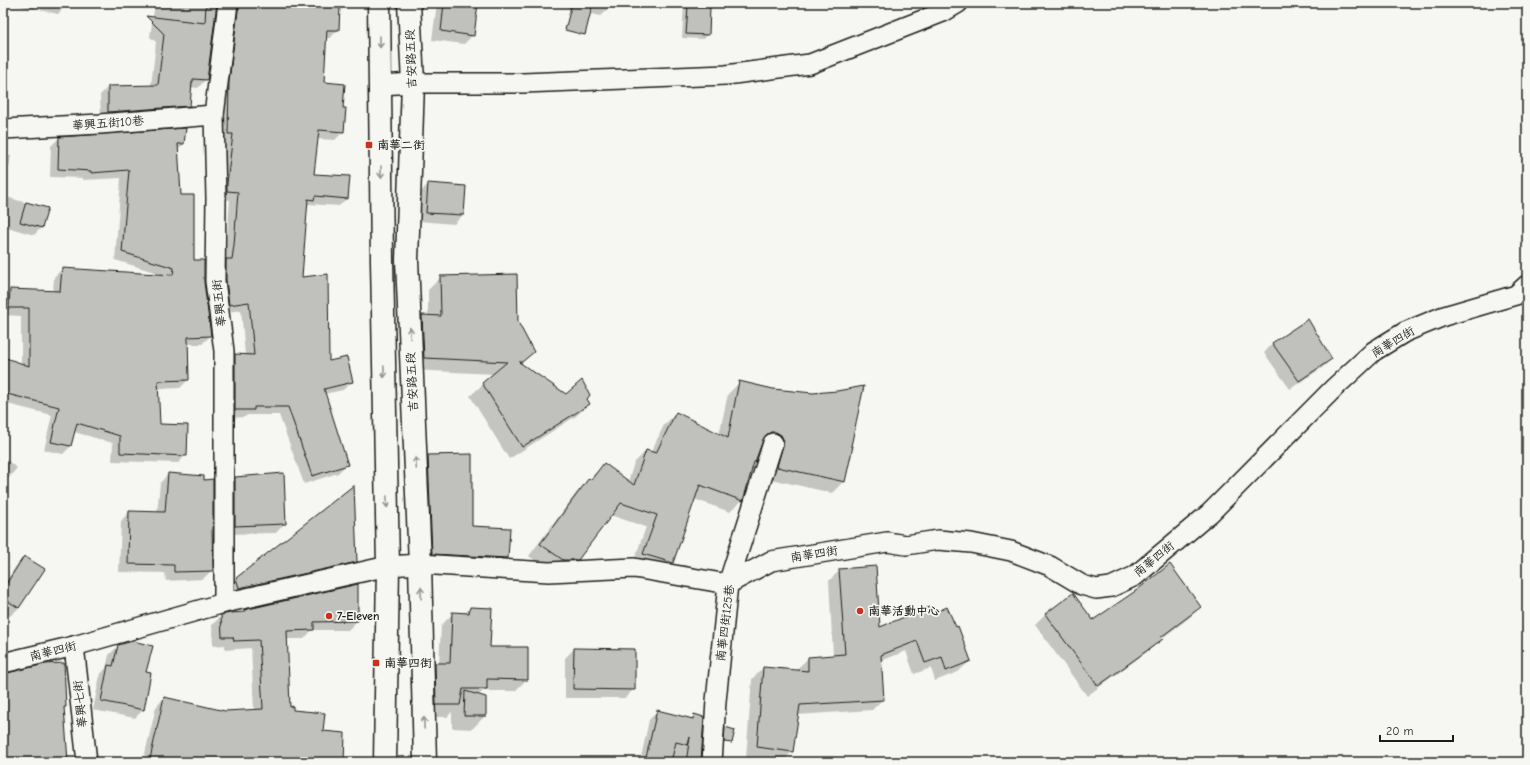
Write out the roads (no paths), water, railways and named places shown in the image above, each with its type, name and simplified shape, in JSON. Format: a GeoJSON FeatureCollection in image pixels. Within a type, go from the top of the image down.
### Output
{"type":"FeatureCollection","features":[{"type":"Feature","properties":{"kind":"main road"},"geometry":{"type":"LineString","coordinates":[[379,3],[388,566],[385,762]]}},
{"type":"Feature","properties":{"kind":"main road","name":"吉安路五段"},"geometry":{"type":"LineString","coordinates":[[410,3],[413,83],[406,260],[420,564],[425,762]]}},
{"type":"Feature","properties":{"kind":"street","name":"華興五街"},"geometry":{"type":"LineString","coordinates":[[224,603],[224,351],[215,281],[216,198],[214,115],[228,3]]}},
{"type":"Feature","properties":{"kind":"street"},"geometry":{"type":"LineString","coordinates":[[381,85],[413,83],[523,83],[726,75],[810,64],[943,12],[958,3]]}},
{"type":"Feature","properties":{"kind":"street","name":"華興五街10巷"},"geometry":{"type":"LineString","coordinates":[[3,129],[100,124],[214,115]]}},
{"type":"Feature","properties":{"kind":"street","name":"南華四街"},"geometry":{"type":"LineString","coordinates":[[3,663],[74,646],[224,603],[388,566],[420,564],[549,572],[634,568],[728,584],[771,561],[888,542],[906,545],[938,540],[971,543],[1011,551],[1050,566],[1082,584],[1096,589],[1111,587],[1135,576],[1210,514],[1334,388],[1374,350],[1405,332],[1444,316],[1516,296],[1527,285]]}},
{"type":"Feature","properties":{"kind":"street","name":"南華四街125巷"},"geometry":{"type":"LineString","coordinates":[[712,762],[716,701],[728,584],[773,443]]}},
{"type":"Feature","properties":{"kind":"street","name":"華興七街"},"geometry":{"type":"LineString","coordinates":[[74,646],[87,762]]}},
{"type":"Feature","properties":{"kind":"place","name":"南華二街"},"geometry":{"type":"Point","coordinates":[369,145]}},
{"type":"Feature","properties":{"kind":"place","name":"南華活動中心"},"geometry":{"type":"Point","coordinates":[860,611]}},
{"type":"Feature","properties":{"kind":"place","name":"7-Eleven"},"geometry":{"type":"Point","coordinates":[329,616]}},
{"type":"Feature","properties":{"kind":"place","name":"南華四街"},"geometry":{"type":"Point","coordinates":[376,663]}}]}
